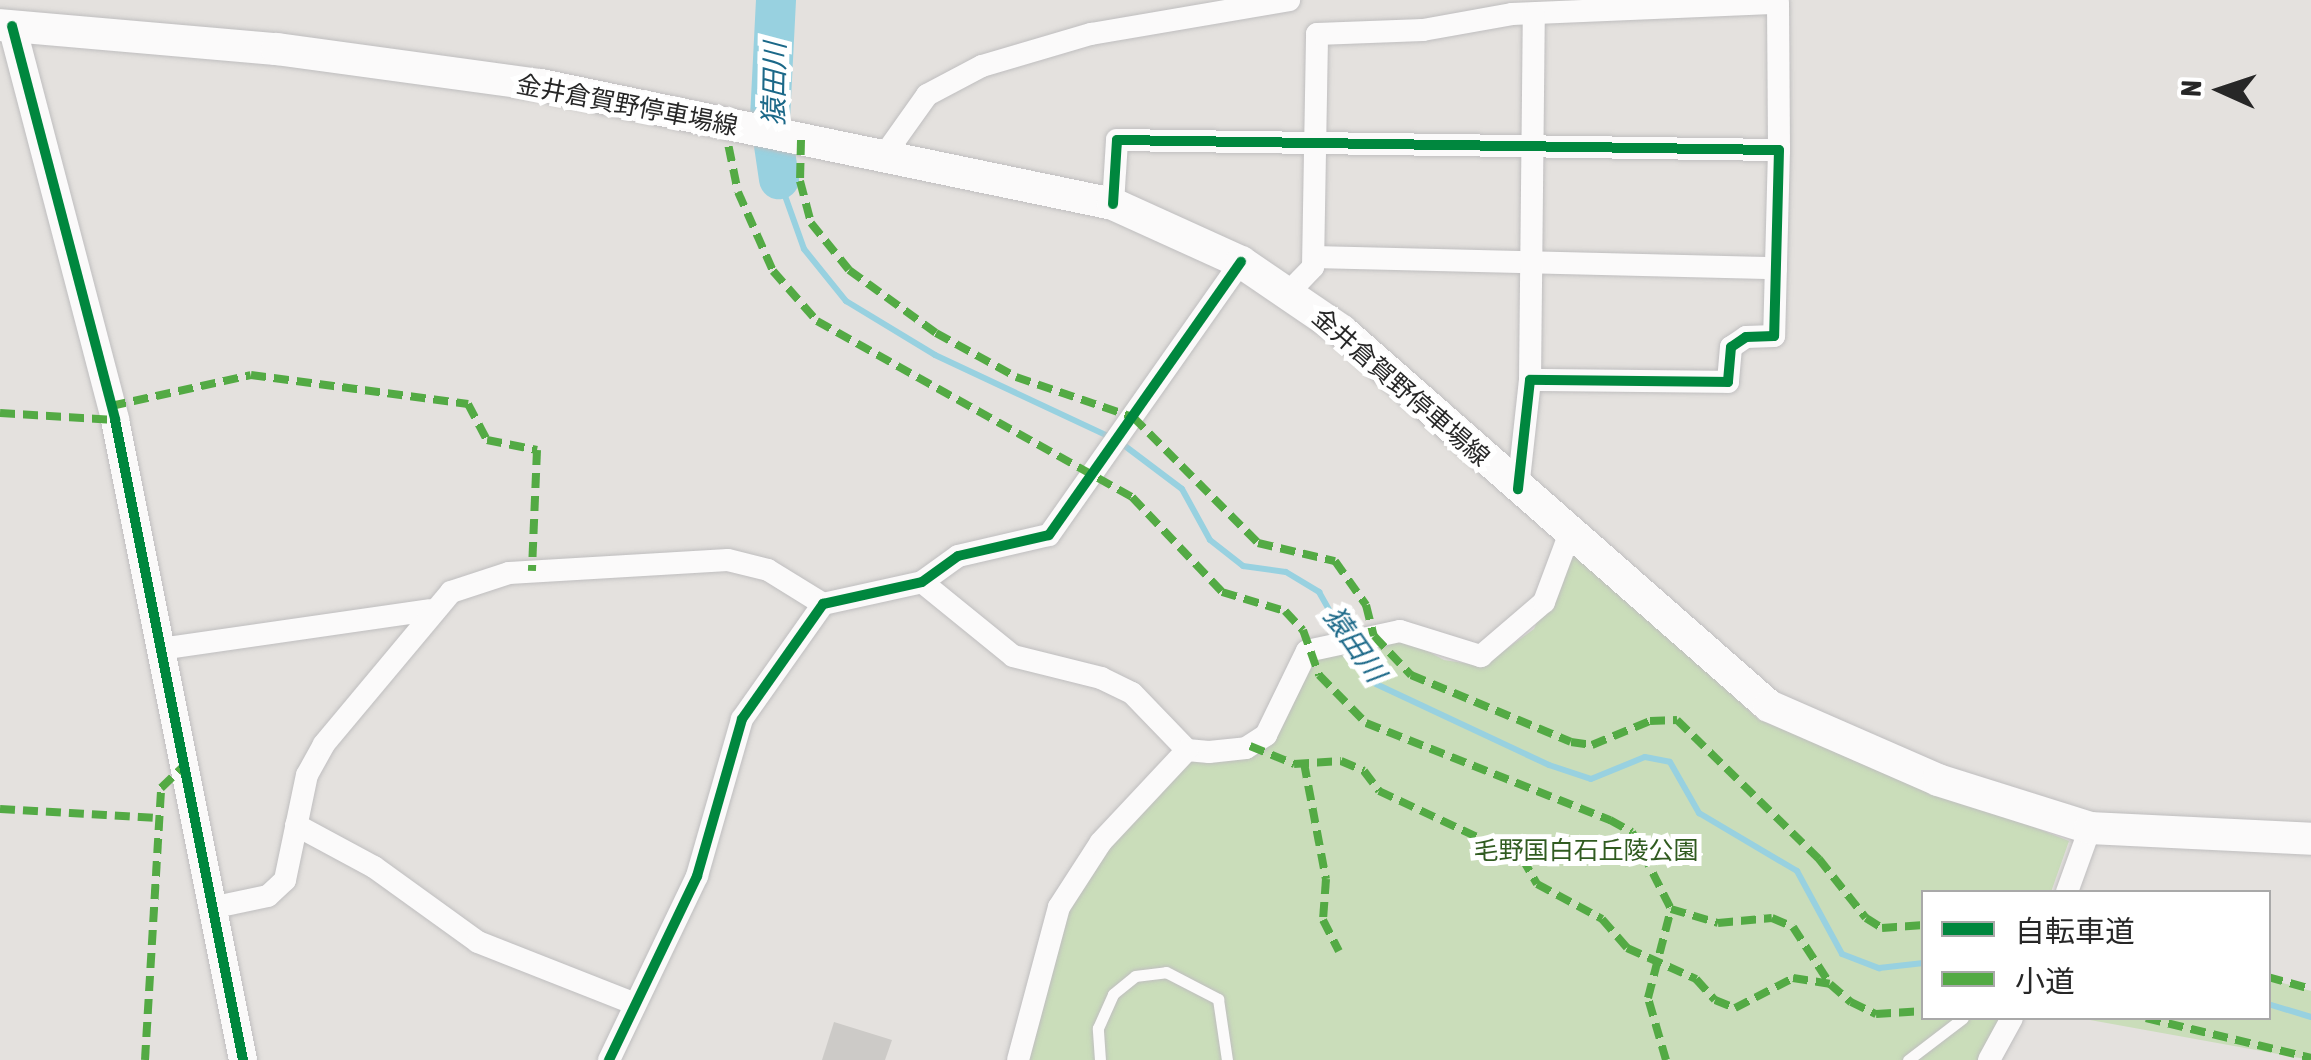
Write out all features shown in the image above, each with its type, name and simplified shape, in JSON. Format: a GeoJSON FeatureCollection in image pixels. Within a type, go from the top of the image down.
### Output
{"type":"FeatureCollection","features":[{"type":"Feature","properties":{"kind":"main road","name":"金井倉賀野停車場線"},"geometry":{"type":"LineString","coordinates":[[6,25],[522,82],[1113,204],[1241,262],[1288,293],[1769,706],[1938,780],[2090,828],[2311,839]]}},
{"type":"Feature","properties":{"kind":"street"},"geometry":{"type":"LineString","coordinates":[[883,157],[927,94],[982,66],[1091,34],[1289,0]]}},
{"type":"Feature","properties":{"kind":"street"},"geometry":{"type":"LineString","coordinates":[[1288,293],[1314,258],[1317,34],[1423,30],[1534,14],[1778,3],[1774,336],[1746,337],[1731,347],[1728,382],[1530,380]]}},
{"type":"Feature","properties":{"kind":"street"},"geometry":{"type":"LineString","coordinates":[[1518,488],[1530,380],[1534,14]]}},
{"type":"Feature","properties":{"kind":"street"},"geometry":{"type":"LineString","coordinates":[[6,25],[115,420],[243,1060]]}},
{"type":"Feature","properties":{"kind":"street"},"geometry":{"type":"LineString","coordinates":[[1113,204],[1117,140],[1779,150]]}},
{"type":"Feature","properties":{"kind":"street"},"geometry":{"type":"LineString","coordinates":[[1314,258],[1776,268]]}},
{"type":"Feature","properties":{"kind":"street"},"geometry":{"type":"LineString","coordinates":[[609,1060],[697,876],[742,719],[823,604],[922,582],[958,556],[1049,534],[1241,262]]}},
{"type":"Feature","properties":{"kind":"street"},"geometry":{"type":"LineString","coordinates":[[1018,1060],[1059,907],[1101,842],[1187,750],[1246,748],[1266,735],[1307,651],[1400,632],[1481,656],[1544,602],[1569,536]]}},
{"type":"Feature","properties":{"kind":"street"},"geometry":{"type":"LineString","coordinates":[[211,908],[268,896],[285,880],[306,776],[324,744],[429,610],[451,592],[509,573],[728,560],[768,570],[823,604]]}},
{"type":"Feature","properties":{"kind":"street"},"geometry":{"type":"LineString","coordinates":[[922,582],[1013,656],[1132,694],[1187,750]]}},
{"type":"Feature","properties":{"kind":"street"},"geometry":{"type":"LineString","coordinates":[[160,648],[429,610]]}},
{"type":"Feature","properties":{"kind":"street"},"geometry":{"type":"LineString","coordinates":[[296,826],[374,867],[478,942],[636,1004]]}},
{"type":"Feature","properties":{"kind":"street"},"geometry":{"type":"LineString","coordinates":[[2068,890],[2090,828]]}},
{"type":"Feature","properties":{"kind":"street"},"geometry":{"type":"LineString","coordinates":[[1989,1060],[2011,1020]]}},
{"type":"Feature","properties":{"kind":"lane"},"geometry":{"type":"LineString","coordinates":[[1100,1060],[1098,1028],[1113,994],[1135,976],[1166,972],[1218,999],[1227,1060]]}},
{"type":"Feature","properties":{"kind":"lane"},"geometry":{"type":"LineString","coordinates":[[1908,1060],[1960,1020]]}},
{"type":"Feature","properties":{"kind":"green space","name":"毛野国白石丘陵公園"},"geometry":{"type":"Polygon","coordinates":[[[1571,546],[1759,720],[2069,841],[2052,890],[1921,890],[1921,1020],[2003,1020],[1979,1060],[1024,1060],[1063,907],[1106,845],[1188,758],[1250,753],[1310,655],[1399,636],[1444,660],[1483,666],[1534,629],[1571,546]]]}},
{"type":"Feature","properties":{"kind":"green space"},"geometry":{"type":"Polygon","coordinates":[[[2271,980],[2311,991],[2311,1060],[2090,1020],[2271,1020],[2271,980]]]}},
{"type":"Feature","properties":{"kind":"building"},"geometry":{"type":"Polygon","coordinates":[[[834,1022],[892,1040],[885,1060],[822,1060],[834,1022]]]}},
{"type":"Feature","properties":{"kind":"waterway","name":"猿田川"},"geometry":{"type":"LineString","coordinates":[[776,0],[770,118],[779,179]]}},
{"type":"Feature","properties":{"kind":"waterway","name":"猿田川"},"geometry":{"type":"LineString","coordinates":[[779,179],[804,249],[846,301],[935,355],[1110,437]]}},
{"type":"Feature","properties":{"kind":"waterway","name":"猿田川"},"geometry":{"type":"LineString","coordinates":[[1121,443],[1182,489],[1210,540],[1243,566],[1286,572],[1319,592],[1345,638]]}},
{"type":"Feature","properties":{"kind":"waterway","name":"猿田川"},"geometry":{"type":"LineString","coordinates":[[1352,649],[1376,684],[1549,765],[1591,779],[1645,757],[1670,762],[1699,813],[1797,871],[1842,954],[1879,968],[1921,963]]}},
{"type":"Feature","properties":{"kind":"waterway","name":"猿田川"},"geometry":{"type":"LineString","coordinates":[[2271,1005],[2311,1017]]}},
{"type":"Feature","properties":{"kind":"marked path"},"geometry":{"type":"LineString","coordinates":[[724,124],[738,192],[773,271],[817,321],[1132,497],[1222,592],[1285,611],[1303,630],[1319,675],[1366,723],[1610,820],[1632,832],[1671,909],[1718,923],[1772,918],[1793,927],[1830,984],[1851,1002],[1876,1014],[1921,1011]]}},
{"type":"Feature","properties":{"kind":"marked path"},"geometry":{"type":"LineString","coordinates":[[801,140],[800,181],[811,223],[849,270],[936,333],[1016,377],[1133,417],[1258,543],[1335,561],[1366,605],[1374,636],[1411,675],[1571,742],[1592,745],[1650,721],[1677,720],[1819,859],[1866,918],[1882,928],[1921,925]]}},
{"type":"Feature","properties":{"kind":"marked path"},"geometry":{"type":"LineString","coordinates":[[111,406],[251,375],[468,404],[487,440],[537,450],[532,571]]}},
{"type":"Feature","properties":{"kind":"marked path"},"geometry":{"type":"LineString","coordinates":[[0,413],[115,420]]}},
{"type":"Feature","properties":{"kind":"marked path"},"geometry":{"type":"LineString","coordinates":[[1250,746],[1294,764],[1341,761],[1364,771],[1379,791],[1522,858],[1537,884],[1602,919],[1627,948],[1696,979],[1715,1000],[1735,1008],[1793,978],[1830,984]]}},
{"type":"Feature","properties":{"kind":"marked path"},"geometry":{"type":"LineString","coordinates":[[1304,763],[1326,879],[1323,920],[1339,951]]}},
{"type":"Feature","properties":{"kind":"marked path"},"geometry":{"type":"LineString","coordinates":[[145,1060],[161,788],[182,768]]}},
{"type":"Feature","properties":{"kind":"marked path"},"geometry":{"type":"LineString","coordinates":[[0,809],[158,818]]}},
{"type":"Feature","properties":{"kind":"marked path"},"geometry":{"type":"LineString","coordinates":[[1666,1060],[1648,998],[1671,909]]}},
{"type":"Feature","properties":{"kind":"marked path"},"geometry":{"type":"LineString","coordinates":[[2271,978],[2311,989]]}},
{"type":"Feature","properties":{"kind":"marked path"},"geometry":{"type":"LineString","coordinates":[[2154,1020],[2311,1058]]}},
{"type":"Feature","properties":{"kind":"cycle path"},"geometry":{"type":"LineString","coordinates":[[12,26],[115,420],[243,1060]]}},
{"type":"Feature","properties":{"kind":"cycle path"},"geometry":{"type":"LineString","coordinates":[[1113,204],[1117,140],[1779,150],[1774,336],[1746,337],[1731,347],[1728,382],[1530,380],[1518,489]]}},
{"type":"Feature","properties":{"kind":"cycle path"},"geometry":{"type":"LineString","coordinates":[[609,1060],[697,876],[742,719],[823,604],[922,582],[958,556],[1049,535],[1241,262]]}}]}
